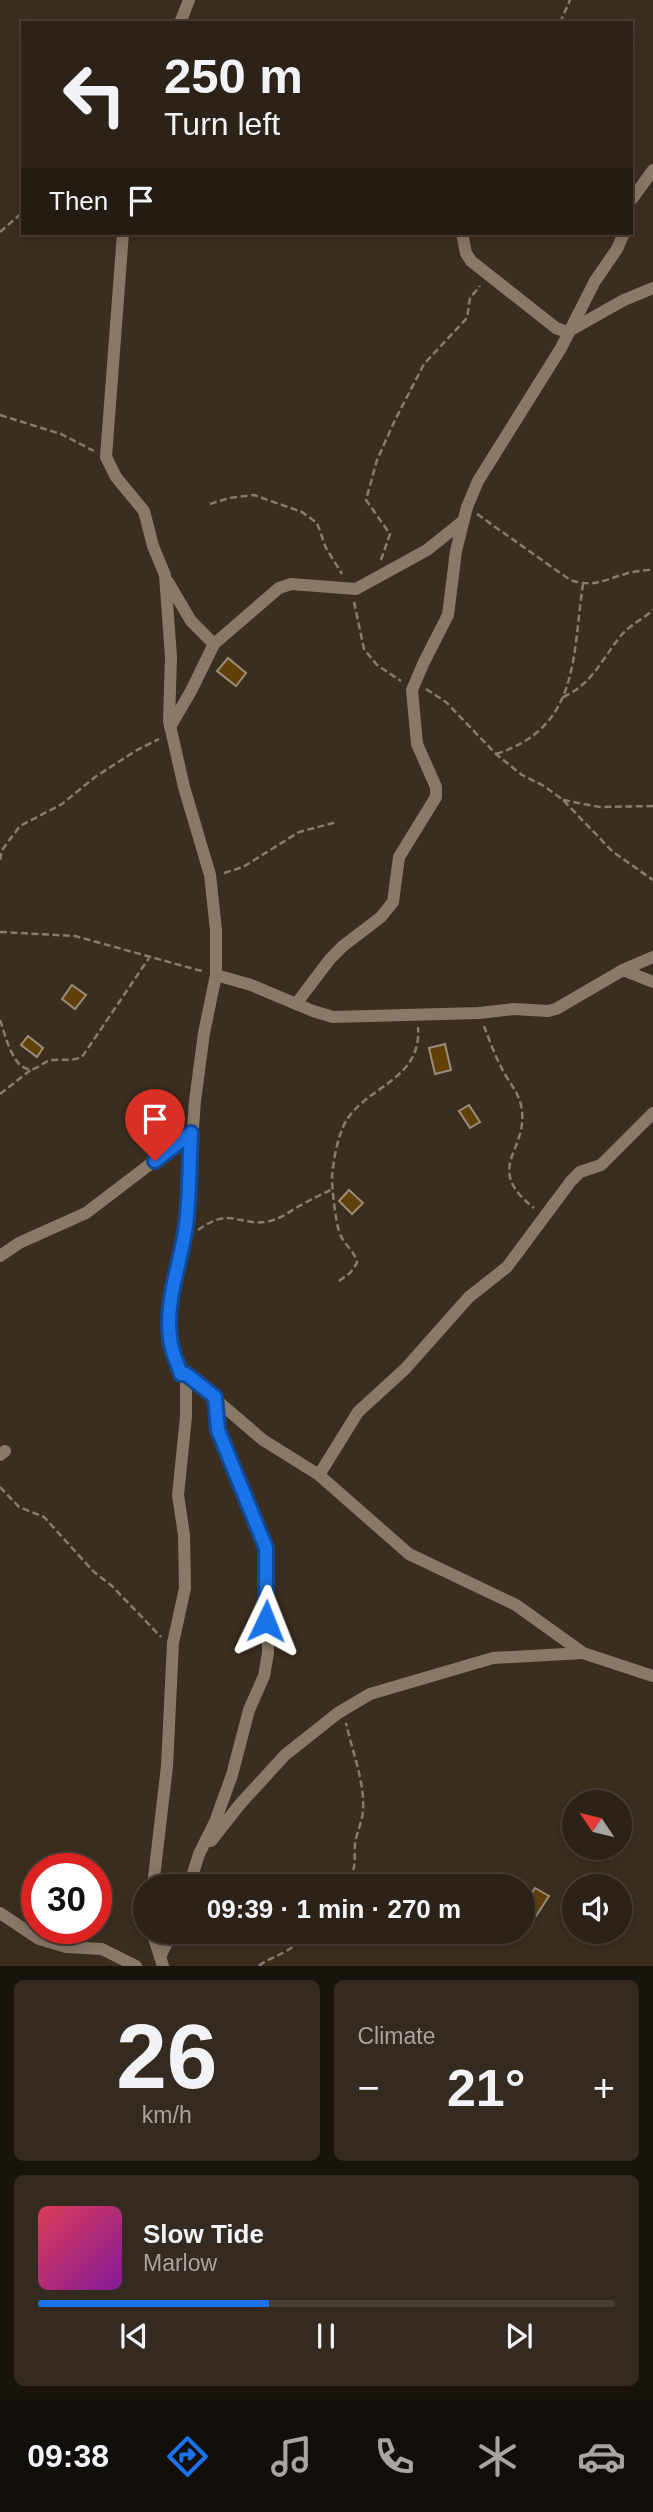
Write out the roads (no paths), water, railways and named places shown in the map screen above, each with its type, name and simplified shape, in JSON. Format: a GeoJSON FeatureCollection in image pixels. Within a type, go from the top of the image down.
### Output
{"type":"FeatureCollection","features":[{"type":"Feature","properties":{"kind":"street"},"geometry":{"type":"LineString","coordinates":[[181,21],[191,2]]}},
{"type":"Feature","properties":{"kind":"street"},"geometry":{"type":"LineString","coordinates":[[633,198],[653,170]]}},
{"type":"Feature","properties":{"kind":"street"},"geometry":{"type":"LineString","coordinates":[[123,235],[106,457],[116,477],[144,511],[153,546],[165,575],[191,621],[214,644]]}},
{"type":"Feature","properties":{"kind":"street"},"geometry":{"type":"LineString","coordinates":[[463,235],[466,253],[471,261],[556,328],[567,332],[624,300],[653,288]]}},
{"type":"Feature","properties":{"kind":"street"},"geometry":{"type":"LineString","coordinates":[[296,1004],[309,990],[330,958],[381,918],[393,902],[399,856],[436,797],[437,791],[417,744],[413,686],[448,615],[462,522],[467,507],[478,481],[561,348],[595,281],[623,235]]}},
{"type":"Feature","properties":{"kind":"street"},"geometry":{"type":"LineString","coordinates":[[171,730],[214,644],[284,584],[356,589],[427,550],[462,522]]}},
{"type":"Feature","properties":{"kind":"street"},"geometry":{"type":"LineString","coordinates":[[165,575],[171,657],[171,730],[184,787],[210,875],[216,930],[216,975],[204,1033],[191,1133],[186,1223],[171,1290],[170,1341],[181,1374],[186,1374],[215,1397],[263,1440],[319,1475],[409,1554],[516,1605],[583,1653]]}},
{"type":"Feature","properties":{"kind":"street"},"geometry":{"type":"LineString","coordinates":[[216,975],[251,985],[333,1017],[479,1013],[514,1009],[548,1011],[556,1010],[623,970],[653,957]]}},
{"type":"Feature","properties":{"kind":"street"},"geometry":{"type":"LineString","coordinates":[[623,970],[653,982]]}},
{"type":"Feature","properties":{"kind":"street"},"geometry":{"type":"LineString","coordinates":[[319,1475],[358,1412],[405,1369],[469,1297],[508,1268],[571,1181],[580,1172],[601,1165],[653,1113]]}},
{"type":"Feature","properties":{"kind":"street"},"geometry":{"type":"LineString","coordinates":[[0,1256],[19,1243],[86,1213],[191,1133]]}},
{"type":"Feature","properties":{"kind":"street"},"geometry":{"type":"LineString","coordinates":[[154,1874],[167,1766],[172,1651],[185,1588],[184,1535],[178,1495],[186,1417],[186,1374]]}},
{"type":"Feature","properties":{"kind":"street"},"geometry":{"type":"LineString","coordinates":[[192,1874],[232,1775],[249,1710],[264,1676],[268,1653],[266,1548],[218,1430],[215,1397]]}},
{"type":"Feature","properties":{"kind":"street"},"geometry":{"type":"LineString","coordinates":[[202,1847],[215,1837],[280,1760],[343,1710],[370,1694],[493,1658],[583,1653],[653,1676]]}},
{"type":"Feature","properties":{"kind":"street"},"geometry":{"type":"LineString","coordinates":[[0,1913],[39,1940],[59,1946],[102,1949],[136,1966]]}},
{"type":"Feature","properties":{"kind":"street"},"geometry":{"type":"LineString","coordinates":[[156,1944],[161,1961]]}},
{"type":"Feature","properties":{"kind":"street"},"geometry":{"type":"LineString","coordinates":[[161,1961],[167,1944]]}}]}
